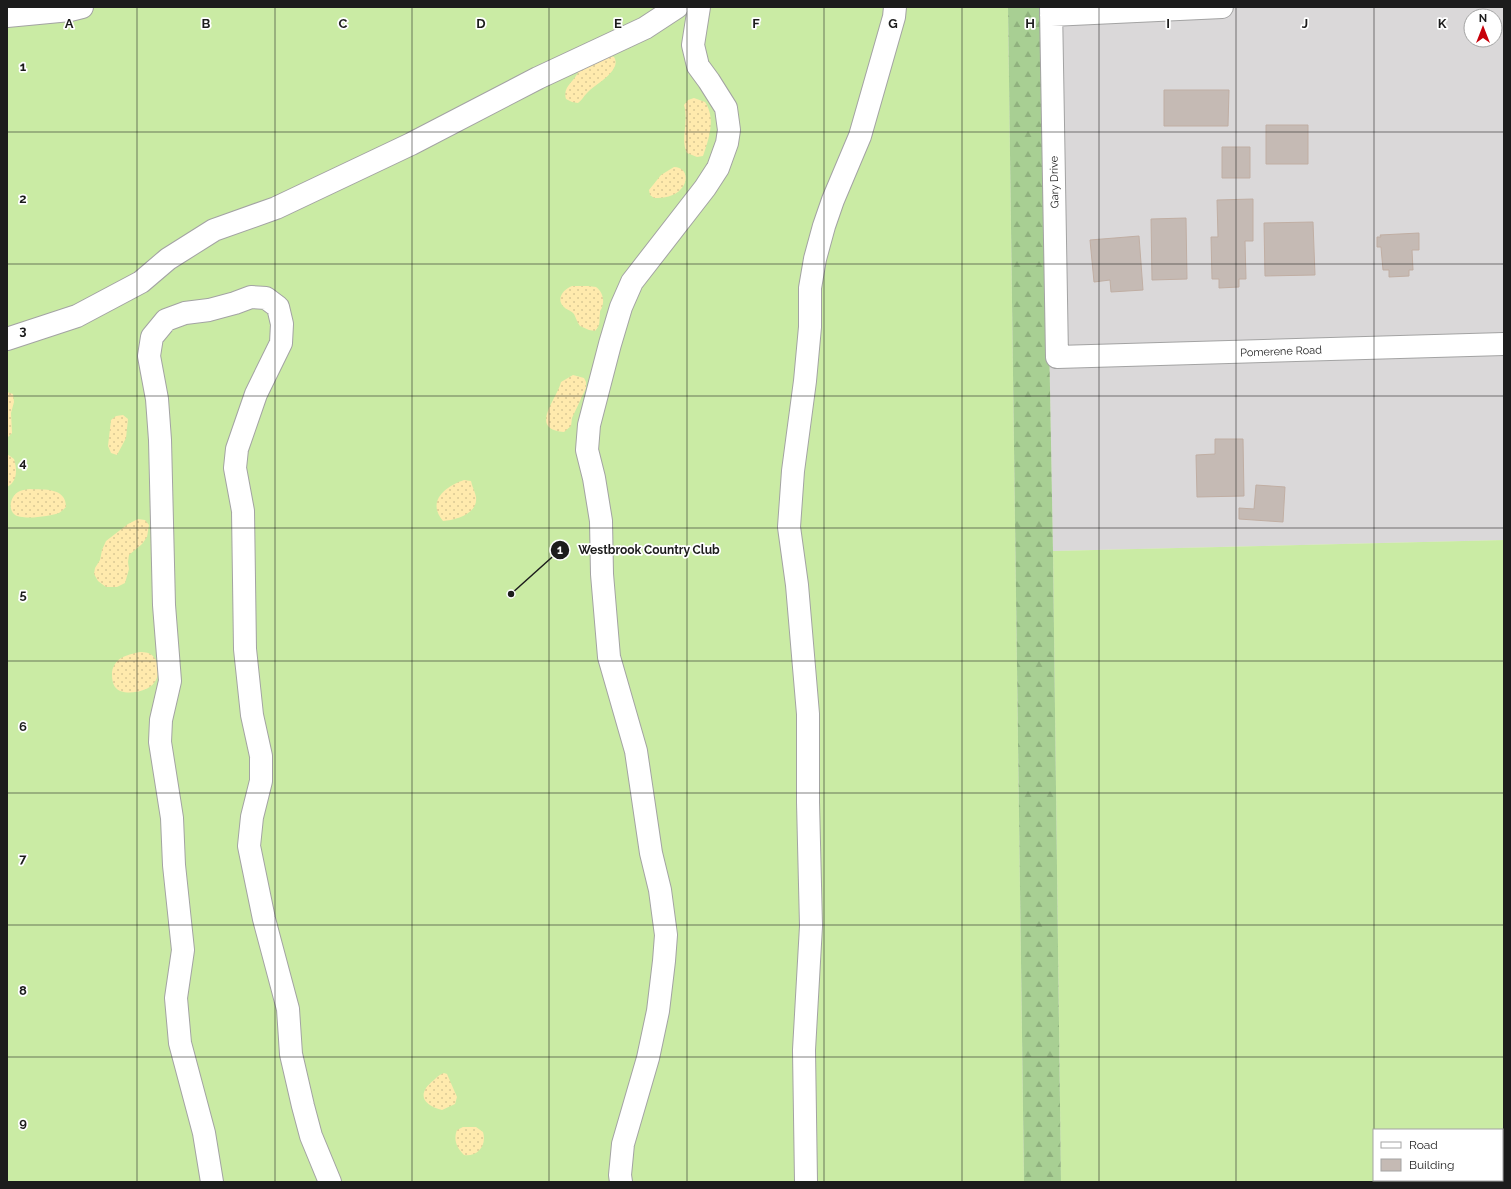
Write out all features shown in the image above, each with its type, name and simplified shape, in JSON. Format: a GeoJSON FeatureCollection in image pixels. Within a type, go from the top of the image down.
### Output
{"type":"FeatureCollection","features":[{"type":"Feature","properties":{"kind":"street"},"geometry":{"type":"LineString","coordinates":[[7,16],[70,10],[82,7]]}},
{"type":"Feature","properties":{"kind":"street"},"geometry":{"type":"LineString","coordinates":[[7,339],[77,316],[141,282],[168,260],[214,230],[276,208],[411,144],[538,78],[645,28],[677,7]]}},
{"type":"Feature","properties":{"kind":"street"},"geometry":{"type":"LineString","coordinates":[[621,1182],[620,1175],[623,1144],[648,1058],[658,1011],[666,935],[660,890],[651,853],[636,751],[609,657],[602,574],[601,521],[594,478],[587,450],[589,425],[610,344],[621,307],[632,282],[705,188],[718,168],[727,143],[729,130],[726,108],[698,66],[693,45],[699,7]]}},
{"type":"Feature","properties":{"kind":"street"},"geometry":{"type":"LineString","coordinates":[[806,1182],[804,1050],[811,926],[808,802],[808,714],[797,585],[788,527],[805,382],[810,327],[810,288],[815,259],[833,200],[860,136],[894,17],[895,7]]}},
{"type":"Feature","properties":{"kind":"street"},"geometry":{"type":"LineString","coordinates":[[1051,11],[1222,7]]}},
{"type":"Feature","properties":{"kind":"street","name":"Gary Drive"},"geometry":{"type":"LineString","coordinates":[[1051,11],[1057,357]]}},
{"type":"Feature","properties":{"kind":"street"},"geometry":{"type":"LineString","coordinates":[[212,1182],[204,1133],[180,1042],[176,998],[183,950],[174,865],[172,818],[160,742],[161,720],[170,681],[164,605],[160,440],[157,399],[149,356],[152,337],[166,320],[185,313],[209,310],[235,304],[251,297],[266,298],[278,307],[282,324],[281,343],[256,394],[237,449],[235,468],[243,511],[245,649],[252,715],[261,756],[261,782],[252,817],[249,846],[264,919],[288,1008],[291,1054],[303,1106],[311,1136],[330,1182]]}},
{"type":"Feature","properties":{"kind":"street","name":"Pomerene Road"},"geometry":{"type":"LineString","coordinates":[[1057,357],[1504,344]]}},
{"type":"Feature","properties":{"kind":"shaded area"},"geometry":{"type":"Polygon","coordinates":[[[1043,7],[1504,7],[1504,540],[1053,551],[1043,7]]]}},
{"type":"Feature","properties":{"kind":"green space"},"geometry":{"type":"Polygon","coordinates":[[[7,7],[1008,7],[1024,1182],[7,1182],[7,7]]]}},
{"type":"Feature","properties":{"kind":"green space"},"geometry":{"type":"Polygon","coordinates":[[[1008,7],[1043,7],[1053,551],[1061,1182],[1024,1182],[1008,7]]]}},
{"type":"Feature","properties":{"kind":"green space"},"geometry":{"type":"Polygon","coordinates":[[[1504,540],[1504,1182],[1061,1182],[1053,551],[1504,540]]]}},
{"type":"Feature","properties":{"kind":"sand"},"geometry":{"type":"Polygon","coordinates":[[[611,56],[614,57],[616,63],[610,74],[590,90],[578,103],[566,99],[565,95],[567,87],[575,78],[579,70],[611,56]]]}},
{"type":"Feature","properties":{"kind":"sand"},"geometry":{"type":"Polygon","coordinates":[[[694,98],[705,102],[711,122],[709,136],[703,156],[697,157],[687,153],[684,142],[686,118],[684,105],[688,100],[694,98]]]}},
{"type":"Feature","properties":{"kind":"sand"},"geometry":{"type":"Polygon","coordinates":[[[674,167],[682,169],[684,172],[686,179],[684,186],[672,195],[654,198],[650,195],[649,190],[661,175],[674,167]]]}},
{"type":"Feature","properties":{"kind":"sand"},"geometry":{"type":"Polygon","coordinates":[[[572,286],[596,287],[601,293],[603,304],[600,311],[599,325],[595,331],[580,326],[574,314],[561,303],[560,300],[562,294],[566,289],[572,286]]]}},
{"type":"Feature","properties":{"kind":"sand"},"geometry":{"type":"Polygon","coordinates":[[[573,375],[584,378],[586,388],[572,418],[571,426],[564,432],[553,430],[548,426],[546,420],[548,413],[561,382],[573,375]]]}},
{"type":"Feature","properties":{"kind":"sand"},"geometry":{"type":"Polygon","coordinates":[[[7,392],[13,394],[14,402],[11,413],[12,433],[7,438],[7,392]]]}},
{"type":"Feature","properties":{"kind":"sand"},"geometry":{"type":"Polygon","coordinates":[[[123,415],[128,419],[126,438],[117,455],[111,453],[108,446],[111,420],[116,416],[123,415]]]}},
{"type":"Feature","properties":{"kind":"sand"},"geometry":{"type":"Polygon","coordinates":[[[7,454],[14,459],[16,474],[13,482],[7,487],[7,454]]]}},
{"type":"Feature","properties":{"kind":"sand"},"geometry":{"type":"Polygon","coordinates":[[[464,480],[471,481],[476,497],[474,508],[465,515],[443,521],[438,514],[437,507],[437,501],[440,495],[451,486],[464,480]]]}},
{"type":"Feature","properties":{"kind":"sand"},"geometry":{"type":"Polygon","coordinates":[[[30,489],[48,490],[58,493],[65,501],[66,507],[59,513],[29,518],[14,514],[11,508],[11,501],[20,491],[30,489]]]}},
{"type":"Feature","properties":{"kind":"sand"},"geometry":{"type":"Polygon","coordinates":[[[138,519],[145,520],[149,525],[147,537],[142,544],[129,555],[129,569],[125,583],[117,587],[106,587],[98,581],[94,574],[106,541],[128,524],[138,519]]]}},
{"type":"Feature","properties":{"kind":"sand"},"geometry":{"type":"Polygon","coordinates":[[[140,652],[150,654],[154,657],[159,666],[155,681],[151,686],[141,691],[129,693],[118,690],[113,682],[112,672],[116,663],[122,658],[140,652]]]}},
{"type":"Feature","properties":{"kind":"sand"},"geometry":{"type":"Polygon","coordinates":[[[444,1073],[447,1074],[457,1097],[455,1104],[442,1110],[435,1108],[426,1102],[424,1094],[428,1085],[444,1073]]]}},
{"type":"Feature","properties":{"kind":"sand"},"geometry":{"type":"Polygon","coordinates":[[[463,1127],[476,1127],[483,1132],[484,1141],[482,1146],[473,1154],[464,1155],[456,1144],[455,1137],[457,1130],[463,1127]]]}},
{"type":"Feature","properties":{"kind":"building"},"geometry":{"type":"Polygon","coordinates":[[[1164,90],[1229,90],[1228,126],[1164,126],[1164,90]]]}},
{"type":"Feature","properties":{"kind":"building"},"geometry":{"type":"Polygon","coordinates":[[[1266,125],[1308,125],[1308,164],[1266,164],[1266,125]]]}},
{"type":"Feature","properties":{"kind":"building"},"geometry":{"type":"Polygon","coordinates":[[[1222,147],[1250,147],[1250,178],[1222,178],[1222,147]]]}},
{"type":"Feature","properties":{"kind":"building"},"geometry":{"type":"Polygon","coordinates":[[[1253,199],[1253,241],[1245,241],[1246,279],[1239,279],[1239,287],[1219,288],[1219,279],[1212,279],[1211,237],[1218,237],[1217,200],[1253,199]]]}},
{"type":"Feature","properties":{"kind":"building"},"geometry":{"type":"Polygon","coordinates":[[[1186,218],[1187,279],[1152,280],[1151,219],[1186,218]]]}},
{"type":"Feature","properties":{"kind":"building"},"geometry":{"type":"Polygon","coordinates":[[[1313,222],[1315,275],[1265,276],[1264,223],[1313,222]]]}},
{"type":"Feature","properties":{"kind":"building"},"geometry":{"type":"Polygon","coordinates":[[[1419,233],[1419,250],[1412,250],[1413,270],[1409,270],[1409,276],[1389,277],[1389,270],[1383,270],[1381,247],[1377,247],[1377,237],[1381,237],[1380,235],[1419,233]]]}},
{"type":"Feature","properties":{"kind":"building"},"geometry":{"type":"Polygon","coordinates":[[[1139,236],[1143,290],[1111,292],[1110,280],[1094,282],[1090,240],[1139,236]]]}},
{"type":"Feature","properties":{"kind":"building"},"geometry":{"type":"Polygon","coordinates":[[[1215,439],[1243,439],[1244,496],[1197,497],[1196,455],[1215,454],[1215,439]]]}},
{"type":"Feature","properties":{"kind":"building"},"geometry":{"type":"Polygon","coordinates":[[[1256,485],[1285,487],[1283,522],[1239,519],[1239,508],[1254,509],[1256,485]]]}},
{"type":"Feature","properties":{"kind":"place","name":"Westbrook Country Club"},"geometry":{"type":"Point","coordinates":[511,594]}}]}
